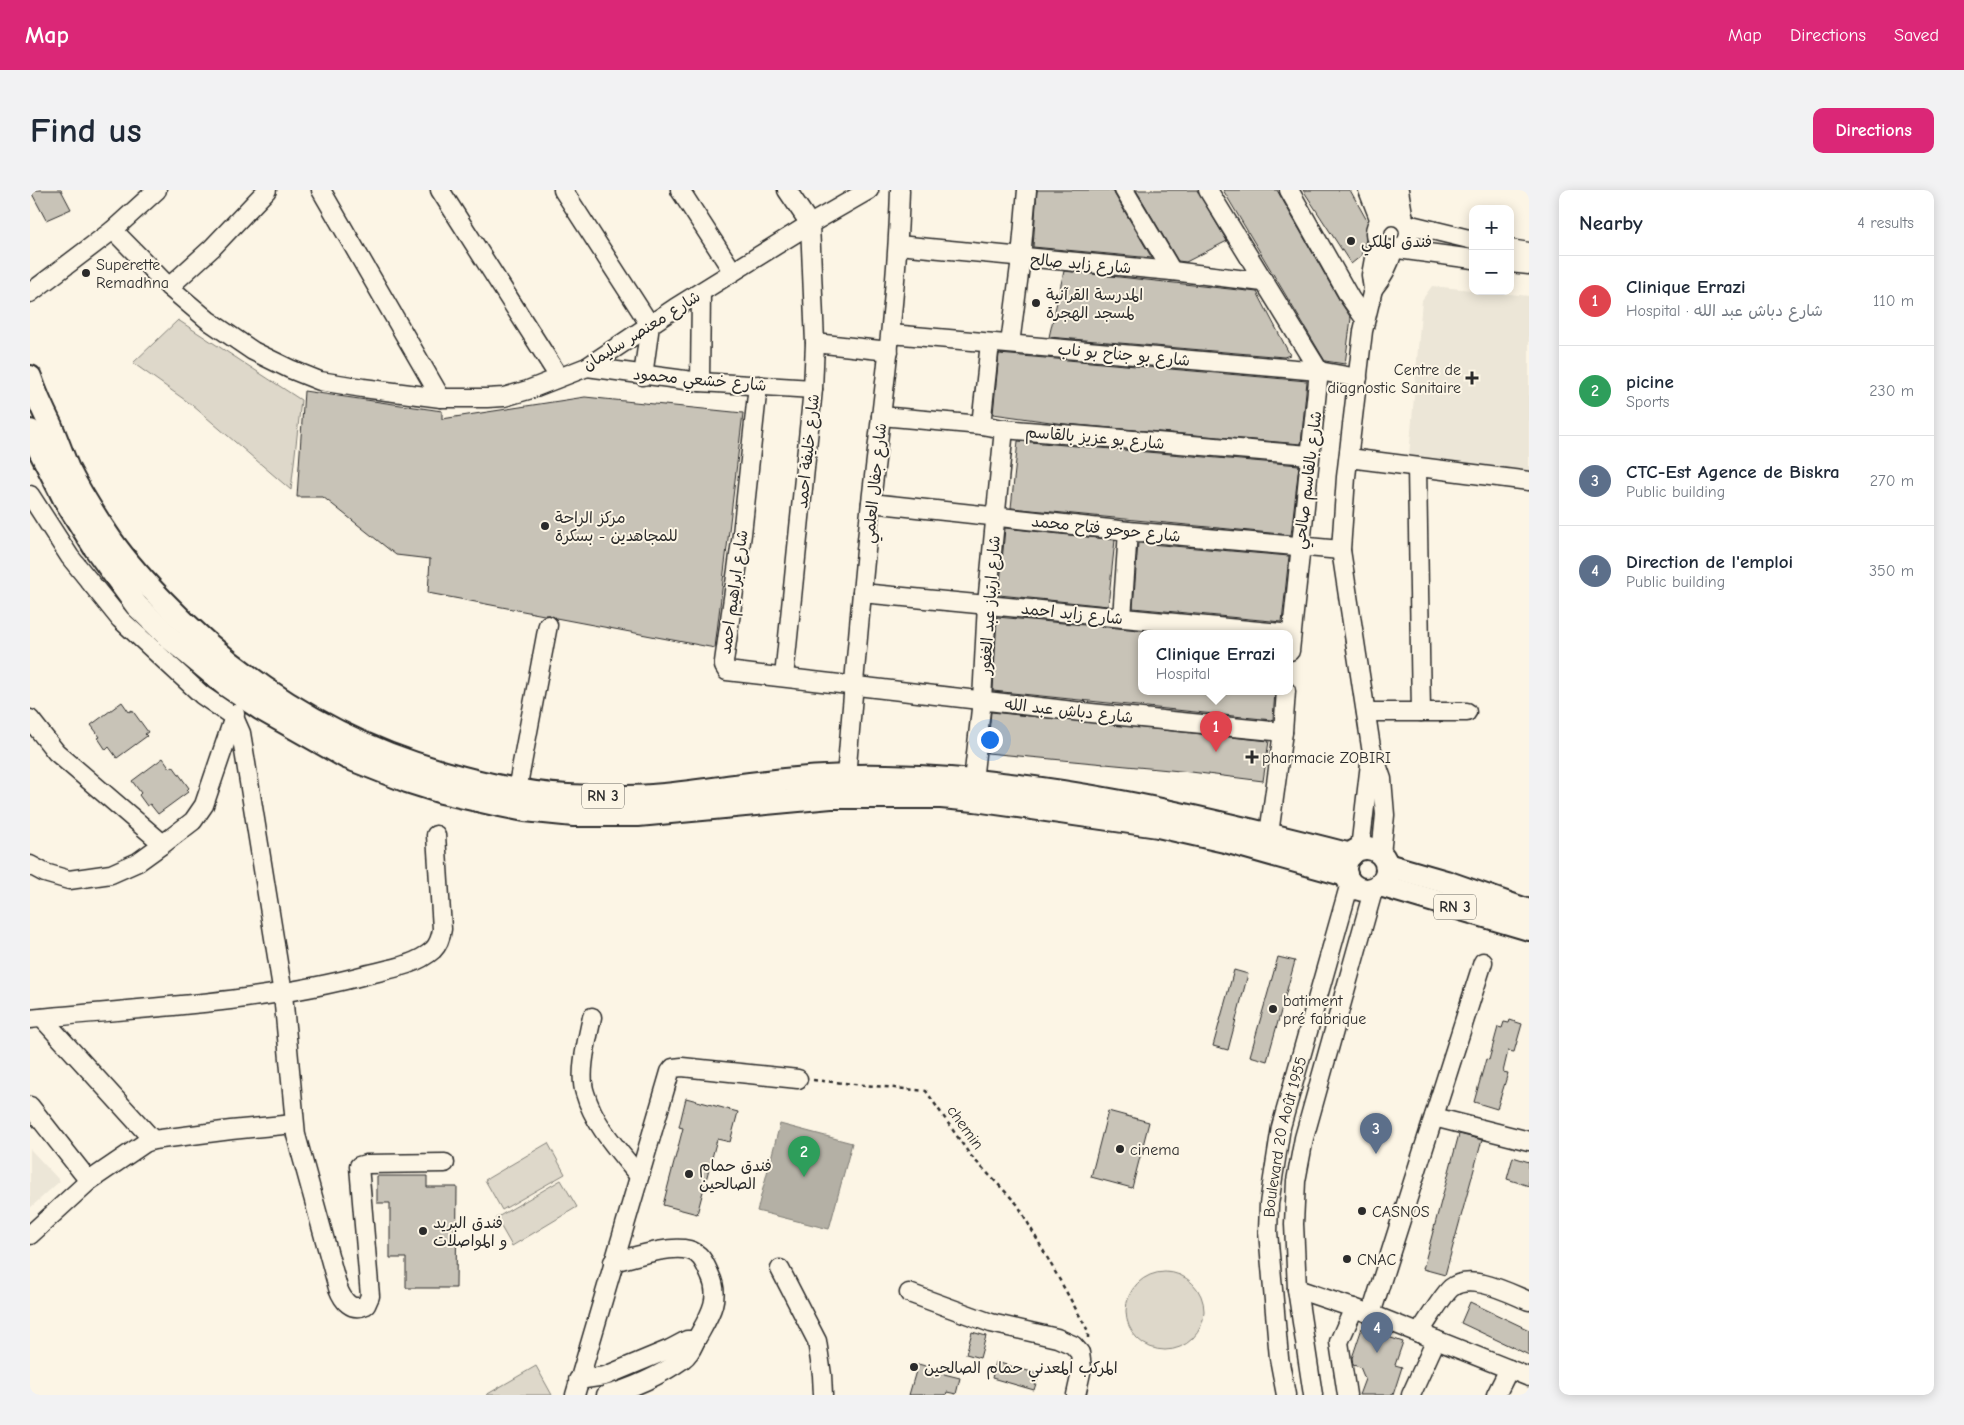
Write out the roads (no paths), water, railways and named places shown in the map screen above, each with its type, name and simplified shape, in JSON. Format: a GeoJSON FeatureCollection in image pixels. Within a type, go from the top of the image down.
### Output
{"type":"FeatureCollection","features":[{"type":"Feature","properties":{"kind":"main road","name":"RN 3"},"geometry":{"type":"LineString","coordinates":[[30,378],[69,469],[107,534],[124,557],[182,622],[242,673],[269,692],[330,728],[363,744],[423,767],[489,785],[574,796],[650,796],[753,783],[887,776],[973,781],[1102,797],[1171,810],[1269,834],[1529,929]]}},
{"type":"Feature","properties":{"kind":"main road","name":"RN 3"},"geometry":{"type":"LineString","coordinates":[[30,431],[53,477],[95,548],[128,613],[261,709],[346,757],[385,773],[442,792],[524,810],[574,815],[638,816],[830,797],[940,796],[1158,826],[1366,870],[1446,882],[1529,911]]}},
{"type":"Feature","properties":{"kind":"street"},"geometry":{"type":"LineString","coordinates":[[30,293],[113,230],[156,190]]}},
{"type":"Feature","properties":{"kind":"street"},"geometry":{"type":"LineString","coordinates":[[170,287],[212,248],[267,190]]}},
{"type":"Feature","properties":{"kind":"street"},"geometry":{"type":"LineString","coordinates":[[321,190],[441,398]]}},
{"type":"Feature","properties":{"kind":"street"},"geometry":{"type":"LineString","coordinates":[[440,190],[559,377]]}},
{"type":"Feature","properties":{"kind":"street"},"geometry":{"type":"LineString","coordinates":[[563,190],[650,325],[643,376]]}},
{"type":"Feature","properties":{"kind":"street"},"geometry":{"type":"LineString","coordinates":[[680,190],[733,272]]}},
{"type":"Feature","properties":{"kind":"street"},"geometry":{"type":"LineString","coordinates":[[787,190],[810,224]]}},
{"type":"Feature","properties":{"kind":"street","name":"شارع معنصر سليمان"},"geometry":{"type":"LineString","coordinates":[[113,230],[170,287],[209,321],[253,350],[290,369],[320,381],[363,388],[441,398],[504,397],[528,390],[587,367],[701,292],[810,224],[869,190]]}},
{"type":"Feature","properties":{"kind":"street","name":"شارع جفال العلمي"},"geometry":{"type":"LineString","coordinates":[[846,777],[871,503],[890,342],[898,245],[900,190]]}},
{"type":"Feature","properties":{"kind":"street"},"geometry":{"type":"LineString","coordinates":[[1010,344],[1027,190]]}},
{"type":"Feature","properties":{"kind":"street"},"geometry":{"type":"LineString","coordinates":[[1124,190],[1172,271]]}},
{"type":"Feature","properties":{"kind":"street"},"geometry":{"type":"LineString","coordinates":[[1208,190],[1319,371]]}},
{"type":"Feature","properties":{"kind":"street"},"geometry":{"type":"LineString","coordinates":[[1289,190],[1350,298],[1366,320]]}},
{"type":"Feature","properties":{"kind":"street"},"geometry":{"type":"LineString","coordinates":[[1368,190],[1382,219]]}},
{"type":"Feature","properties":{"kind":"street"},"geometry":{"type":"LineString","coordinates":[[1366,870],[1386,815],[1382,778],[1371,747],[1341,550],[1362,331],[1373,289],[1372,275],[1377,242],[1375,230],[1382,219],[1384,190]]}},
{"type":"Feature","properties":{"kind":"street"},"geometry":{"type":"LineString","coordinates":[[1373,289],[1381,279],[1396,250],[1407,242],[1409,236],[1399,190]]}},
{"type":"Feature","properties":{"kind":"street"},"geometry":{"type":"LineString","coordinates":[[1382,219],[1394,216],[1406,222],[1469,239]]}},
{"type":"Feature","properties":{"kind":"street","name":"شارع خليفة احمد"},"geometry":{"type":"LineString","coordinates":[[784,677],[813,389],[815,343],[810,224]]}},
{"type":"Feature","properties":{"kind":"street"},"geometry":{"type":"LineString","coordinates":[[1377,242],[1386,249],[1469,259]]}},
{"type":"Feature","properties":{"kind":"street","name":"شارع زايد صالح"},"geometry":{"type":"LineString","coordinates":[[898,245],[1172,271],[1263,282]]}},
{"type":"Feature","properties":{"kind":"street"},"geometry":{"type":"LineString","coordinates":[[1514,250],[1529,252]]}},
{"type":"Feature","properties":{"kind":"street"},"geometry":{"type":"LineString","coordinates":[[1514,263],[1529,265]]}},
{"type":"Feature","properties":{"kind":"street"},"geometry":{"type":"LineString","coordinates":[[700,382],[701,292]]}},
{"type":"Feature","properties":{"kind":"street","name":"شارع بو جناح بو ناب"},"geometry":{"type":"LineString","coordinates":[[815,343],[1010,344],[1319,371],[1358,378]]}},
{"type":"Feature","properties":{"kind":"street"},"geometry":{"type":"LineString","coordinates":[[981,425],[990,343]]}},
{"type":"Feature","properties":{"kind":"street","name":"شارع خشعي محمود"},"geometry":{"type":"LineString","coordinates":[[587,367],[643,376],[700,382],[813,389]]}},
{"type":"Feature","properties":{"kind":"street","name":"شارع بالقاسم صالحي"},"geometry":{"type":"LineString","coordinates":[[1289,630],[1319,371]]}},
{"type":"Feature","properties":{"kind":"street","name":"شارع ابراهيم احمد"},"geometry":{"type":"LineString","coordinates":[[758,385],[742,534],[724,666],[731,672],[854,684]]}},
{"type":"Feature","properties":{"kind":"street","name":"شارع بو عزيز بالقاسم"},"geometry":{"type":"LineString","coordinates":[[882,416],[981,425],[1004,429],[1309,455]]}},
{"type":"Feature","properties":{"kind":"street","name":"شارع ارتباز عبد الغفور"},"geometry":{"type":"LineString","coordinates":[[973,781],[982,700],[987,604],[1004,429]]}},
{"type":"Feature","properties":{"kind":"street"},"geometry":{"type":"LineString","coordinates":[[1349,458],[1529,481]]}},
{"type":"Feature","properties":{"kind":"street"},"geometry":{"type":"LineString","coordinates":[[1417,467],[1421,712]]}},
{"type":"Feature","properties":{"kind":"street"},"geometry":{"type":"LineString","coordinates":[[30,495],[70,557],[128,613],[202,695],[234,717],[241,733],[283,994],[294,1124],[338,1288],[347,1304],[353,1307],[366,1305],[370,1296],[360,1166],[366,1164],[445,1163]]}},
{"type":"Feature","properties":{"kind":"street","name":"شارع حوحو فتاح محمد"},"geometry":{"type":"LineString","coordinates":[[871,503],[1128,531],[1341,550]]}},
{"type":"Feature","properties":{"kind":"street"},"geometry":{"type":"LineString","coordinates":[[1122,618],[1128,531]]}},
{"type":"Feature","properties":{"kind":"street","name":"شارع زايد احمد"},"geometry":{"type":"LineString","coordinates":[[862,593],[987,604],[1222,630]]}},
{"type":"Feature","properties":{"kind":"street"},"geometry":{"type":"LineString","coordinates":[[517,790],[548,625]]}},
{"type":"Feature","properties":{"kind":"street","name":"شارع دباش عبد الله"},"geometry":{"type":"LineString","coordinates":[[854,684],[1092,713],[1283,732]]}},
{"type":"Feature","properties":{"kind":"street"},"geometry":{"type":"LineString","coordinates":[[30,865],[45,873],[69,880],[112,874],[138,862],[193,820],[204,805],[242,695]]}},
{"type":"Feature","properties":{"kind":"street"},"geometry":{"type":"LineString","coordinates":[[1269,834],[1283,732],[1286,695]]}},
{"type":"Feature","properties":{"kind":"street"},"geometry":{"type":"LineString","coordinates":[[1366,712],[1467,712]]}},
{"type":"Feature","properties":{"kind":"street"},"geometry":{"type":"LineString","coordinates":[[30,719],[56,752],[163,844]]}},
{"type":"Feature","properties":{"kind":"street"},"geometry":{"type":"LineString","coordinates":[[36,1019],[283,994],[335,984],[409,964],[433,950],[440,940],[442,929],[436,834]]}},
{"type":"Feature","properties":{"kind":"street","name":"Boulevard 20 Août 1955"},"geometry":{"type":"LineString","coordinates":[[1312,1395],[1297,1289],[1294,1224],[1296,1181],[1304,1138],[1366,870]]}},
{"type":"Feature","properties":{"kind":"street","name":"Boulevard 20 Août 1955"},"geometry":{"type":"LineString","coordinates":[[1286,1395],[1279,1358],[1268,1232],[1281,1127],[1366,870]]}},
{"type":"Feature","properties":{"kind":"street"},"geometry":{"type":"LineString","coordinates":[[1371,1314],[1483,962]]}},
{"type":"Feature","properties":{"kind":"street"},"geometry":{"type":"LineString","coordinates":[[592,1017],[583,1059],[584,1092],[601,1127],[639,1176]]}},
{"type":"Feature","properties":{"kind":"street"},"geometry":{"type":"LineString","coordinates":[[36,1019],[153,1140]]}},
{"type":"Feature","properties":{"kind":"street"},"geometry":{"type":"LineString","coordinates":[[577,1388],[639,1176],[673,1068],[682,1067],[798,1078]]}},
{"type":"Feature","properties":{"kind":"street"},"geometry":{"type":"LineString","coordinates":[[30,1106],[89,1181]]}},
{"type":"Feature","properties":{"kind":"street"},"geometry":{"type":"LineString","coordinates":[[1434,1117],[1529,1141]]}},
{"type":"Feature","properties":{"kind":"street"},"geometry":{"type":"LineString","coordinates":[[30,1235],[89,1181],[145,1143],[153,1140],[231,1130],[294,1124]]}},
{"type":"Feature","properties":{"kind":"street"},"geometry":{"type":"LineString","coordinates":[[605,1376],[618,1393],[682,1359],[692,1351],[710,1316],[715,1301],[713,1281],[700,1255],[688,1250],[667,1250],[614,1262]]}},
{"type":"Feature","properties":{"kind":"street"},"geometry":{"type":"LineString","coordinates":[[780,1268],[817,1341],[823,1395]]}},
{"type":"Feature","properties":{"kind":"street"},"geometry":{"type":"LineString","coordinates":[[1419,1333],[1451,1288],[1463,1282],[1492,1286],[1529,1301]]}},
{"type":"Feature","properties":{"kind":"street"},"geometry":{"type":"LineString","coordinates":[[1297,1289],[1371,1314],[1529,1377]]}},
{"type":"Feature","properties":{"kind":"street"},"geometry":{"type":"LineString","coordinates":[[909,1293],[991,1323],[1057,1338],[1073,1345],[1080,1353],[1082,1368],[1076,1395]]}},
{"type":"Feature","properties":{"kind":"street"},"geometry":{"type":"LineString","coordinates":[[1347,1395],[1339,1342],[1354,1308]]}},
{"type":"Feature","properties":{"kind":"street"},"geometry":{"type":"LineString","coordinates":[[577,1388],[688,1340],[696,1340]]}},
{"type":"Feature","properties":{"kind":"street"},"geometry":{"type":"LineString","coordinates":[[1411,1395],[1436,1340]]}},
{"type":"Feature","properties":{"kind":"street"},"geometry":{"type":"LineString","coordinates":[[1496,1395],[1510,1369]]}},
{"type":"Feature","properties":{"kind":"place","name":"فندق الملكي"},"geometry":{"type":"Point","coordinates":[1351,241]}},
{"type":"Feature","properties":{"kind":"place","name":"Superette Remadhna"},"geometry":{"type":"Point","coordinates":[86,273]}},
{"type":"Feature","properties":{"kind":"place","name":"المدرسة القرآنية لمسجد الهجرة"},"geometry":{"type":"Point","coordinates":[1036,303]}},
{"type":"Feature","properties":{"kind":"place","name":"Centre de diagnostic Sanitaire"},"geometry":{"type":"Point","coordinates":[1472,378]}},
{"type":"Feature","properties":{"kind":"place","name":"مركز الراحة للمجاهدين - بسكرة"},"geometry":{"type":"Point","coordinates":[545,526]}},
{"type":"Feature","properties":{"kind":"place","name":"Clinique Errazi"},"geometry":{"type":"Point","coordinates":[1216,752]}},
{"type":"Feature","properties":{"kind":"place","name":"pharmacie ZOBIRI"},"geometry":{"type":"Point","coordinates":[1252,757]}},
{"type":"Feature","properties":{"kind":"place","name":"batiment pré fabrique"},"geometry":{"type":"Point","coordinates":[1273,1009]}},
{"type":"Feature","properties":{"kind":"place","name":"cinema"},"geometry":{"type":"Point","coordinates":[1120,1149]}},
{"type":"Feature","properties":{"kind":"place","name":"CTC-Est Agence de Biskra"},"geometry":{"type":"Point","coordinates":[1376,1154]}},
{"type":"Feature","properties":{"kind":"place","name":"فندق حمام الصالحين"},"geometry":{"type":"Point","coordinates":[689,1174]}},
{"type":"Feature","properties":{"kind":"place","name":"picine"},"geometry":{"type":"Point","coordinates":[804,1177]}},
{"type":"Feature","properties":{"kind":"place","name":"CASNOS"},"geometry":{"type":"Point","coordinates":[1362,1211]}},
{"type":"Feature","properties":{"kind":"place","name":"فندق البريد و المواصلات"},"geometry":{"type":"Point","coordinates":[423,1231]}},
{"type":"Feature","properties":{"kind":"place","name":"CNAC"},"geometry":{"type":"Point","coordinates":[1347,1259]}},
{"type":"Feature","properties":{"kind":"place","name":"Direction de l'emploi"},"geometry":{"type":"Point","coordinates":[1377,1353]}},
{"type":"Feature","properties":{"kind":"place","name":"المركب المعدني حمام الصالحين"},"geometry":{"type":"Point","coordinates":[914,1367]}}]}
